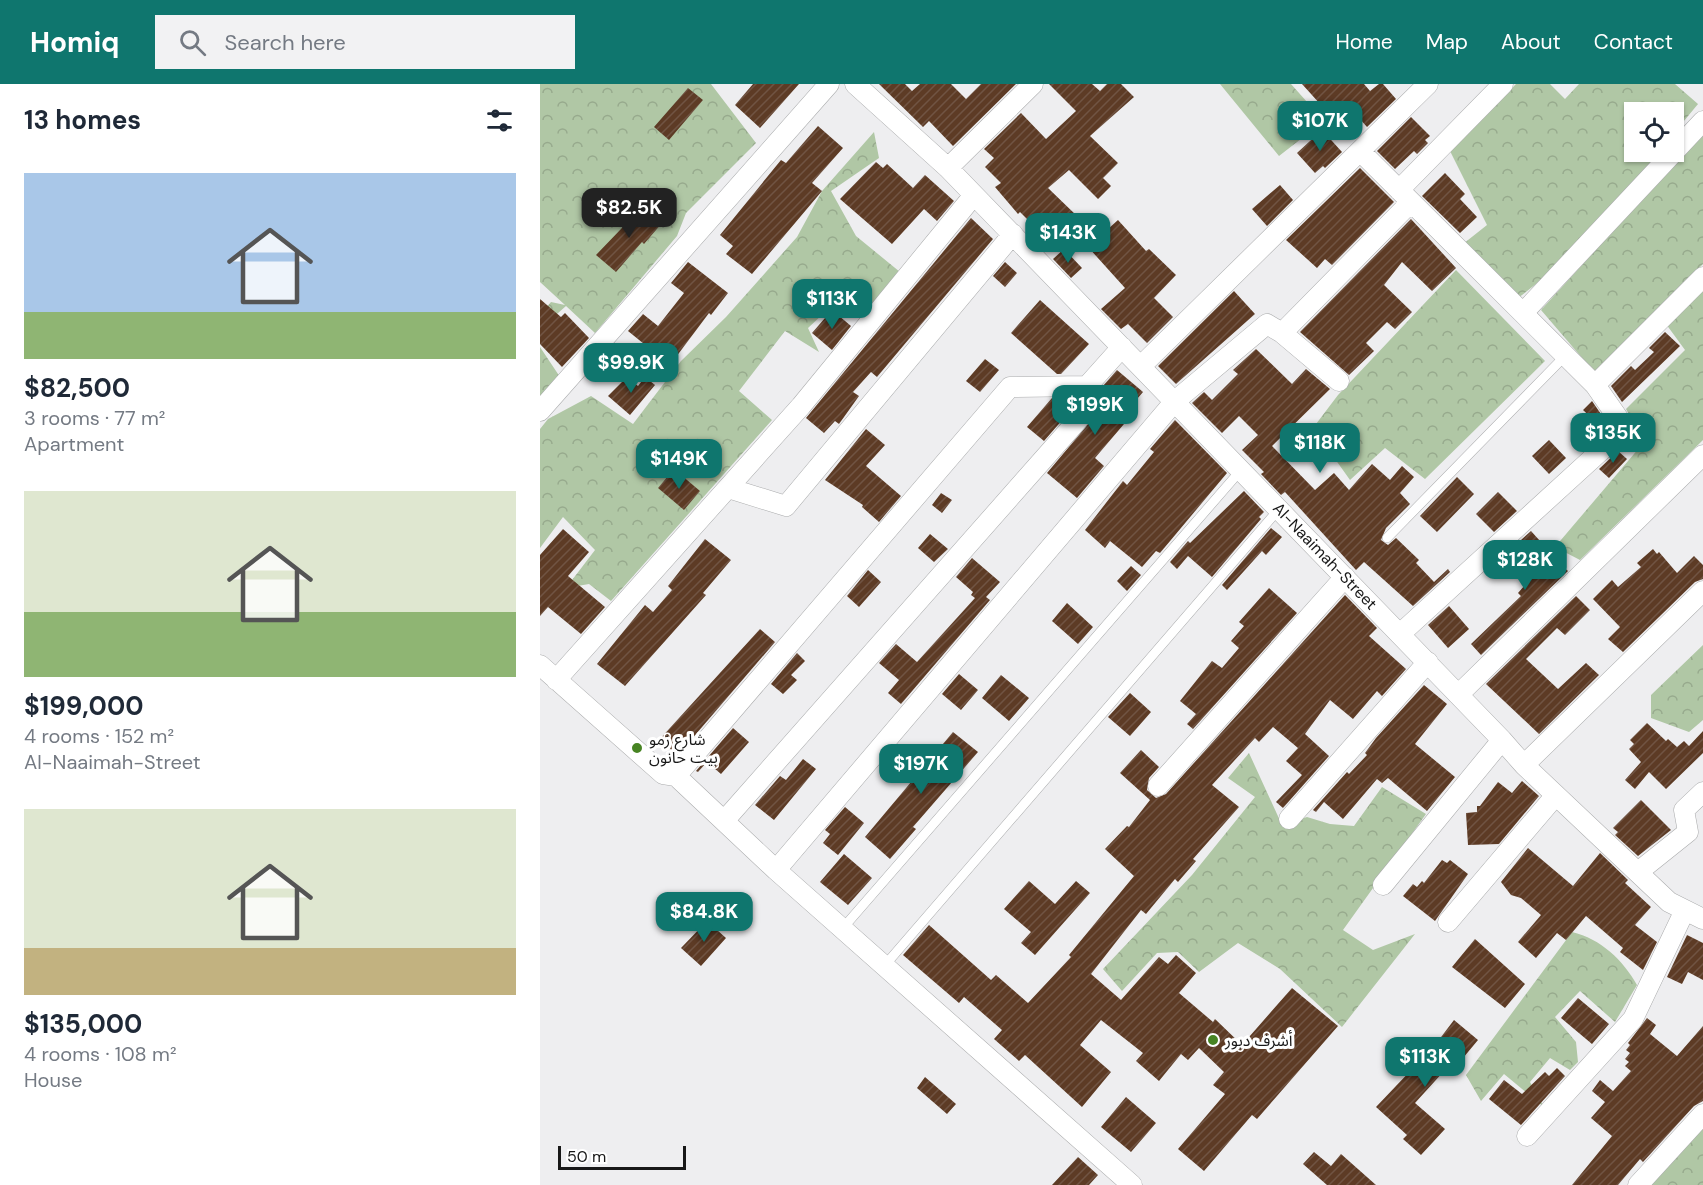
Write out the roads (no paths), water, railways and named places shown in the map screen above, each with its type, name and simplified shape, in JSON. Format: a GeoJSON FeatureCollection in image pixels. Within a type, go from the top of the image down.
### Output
{"type":"FeatureCollection","features":[{"type":"Feature","properties":{"kind":"street"},"geometry":{"type":"LineString","coordinates":[[540,411],[829,84]]}},
{"type":"Feature","properties":{"kind":"street","name":"Al-Naaimah-Street"},"geometry":{"type":"LineString","coordinates":[[855,84],[884,113],[948,168],[1013,234],[1459,694],[1524,765],[1669,902],[1703,919]]}},
{"type":"Feature","properties":{"kind":"street"},"geometry":{"type":"LineString","coordinates":[[948,168],[1033,84]]}},
{"type":"Feature","properties":{"kind":"street"},"geometry":{"type":"LineString","coordinates":[[1141,366],[1428,84]]}},
{"type":"Feature","properties":{"kind":"street"},"geometry":{"type":"LineString","coordinates":[[1282,333],[1503,84]]}},
{"type":"Feature","properties":{"kind":"street"},"geometry":{"type":"LineString","coordinates":[[1522,313],[1703,121]]}},
{"type":"Feature","properties":{"kind":"street"},"geometry":{"type":"LineString","coordinates":[[1360,151],[1595,385],[1623,425],[1606,445],[1400,634]]}},
{"type":"Feature","properties":{"kind":"street"},"geometry":{"type":"LineString","coordinates":[[556,680],[816,388],[974,195]]}},
{"type":"Feature","properties":{"kind":"street"},"geometry":{"type":"LineString","coordinates":[[728,488],[786,506],[1013,234]]}},
{"type":"Feature","properties":{"kind":"street"},"geometry":{"type":"LineString","coordinates":[[1595,385],[1703,277]]}},
{"type":"Feature","properties":{"kind":"street"},"geometry":{"type":"LineString","coordinates":[[776,870],[1175,401],[1267,324],[1282,333],[1339,381]]}},
{"type":"Feature","properties":{"kind":"street"},"geometry":{"type":"LineString","coordinates":[[724,821],[1078,420],[1071,404],[1122,347]]}},
{"type":"Feature","properties":{"kind":"street"},"geometry":{"type":"LineString","coordinates":[[676,776],[1010,387],[1087,386]]}},
{"type":"Feature","properties":{"kind":"street"},"geometry":{"type":"LineString","coordinates":[[1459,694],[1703,455]]}},
{"type":"Feature","properties":{"kind":"street"},"geometry":{"type":"LineString","coordinates":[[1158,786],[1345,577]]}},
{"type":"Feature","properties":{"kind":"street"},"geometry":{"type":"LineString","coordinates":[[1524,765],[1703,591]]}},
{"type":"Feature","properties":{"kind":"street"},"geometry":{"type":"LineString","coordinates":[[1289,819],[1428,663]]}},
{"type":"Feature","properties":{"kind":"street"},"geometry":{"type":"LineString","coordinates":[[540,665],[663,774],[676,776],[776,870],[886,964],[1132,1185]]}},
{"type":"Feature","properties":{"kind":"street"},"geometry":{"type":"LineString","coordinates":[[1383,885],[1502,740]]}},
{"type":"Feature","properties":{"kind":"street"},"geometry":{"type":"LineString","coordinates":[[1638,872],[1688,832],[1684,810],[1703,792]]}},
{"type":"Feature","properties":{"kind":"street"},"geometry":{"type":"LineString","coordinates":[[1448,922],[1556,795]]}},
{"type":"Feature","properties":{"kind":"street"},"geometry":{"type":"LineString","coordinates":[[1527,1136],[1633,1019],[1685,910]]}},
{"type":"Feature","properties":{"kind":"street"},"geometry":{"type":"LineString","coordinates":[[1638,1185],[1703,1114]]}},
{"type":"Feature","properties":{"kind":"lane"},"geometry":{"type":"LineString","coordinates":[[1387,538],[1565,356]]}},
{"type":"Feature","properties":{"kind":"lane"},"geometry":{"type":"LineString","coordinates":[[843,928],[1241,470]]}},
{"type":"Feature","properties":{"kind":"lane"},"geometry":{"type":"LineString","coordinates":[[886,964],[1280,509]]}},
{"type":"Feature","properties":{"kind":"place","name":"شارع زمو بيت حانون"},"geometry":{"type":"Point","coordinates":[637,748]}},
{"type":"Feature","properties":{"kind":"place","name":"أشرف دبور"},"geometry":{"type":"Point","coordinates":[1213,1040]}}]}
